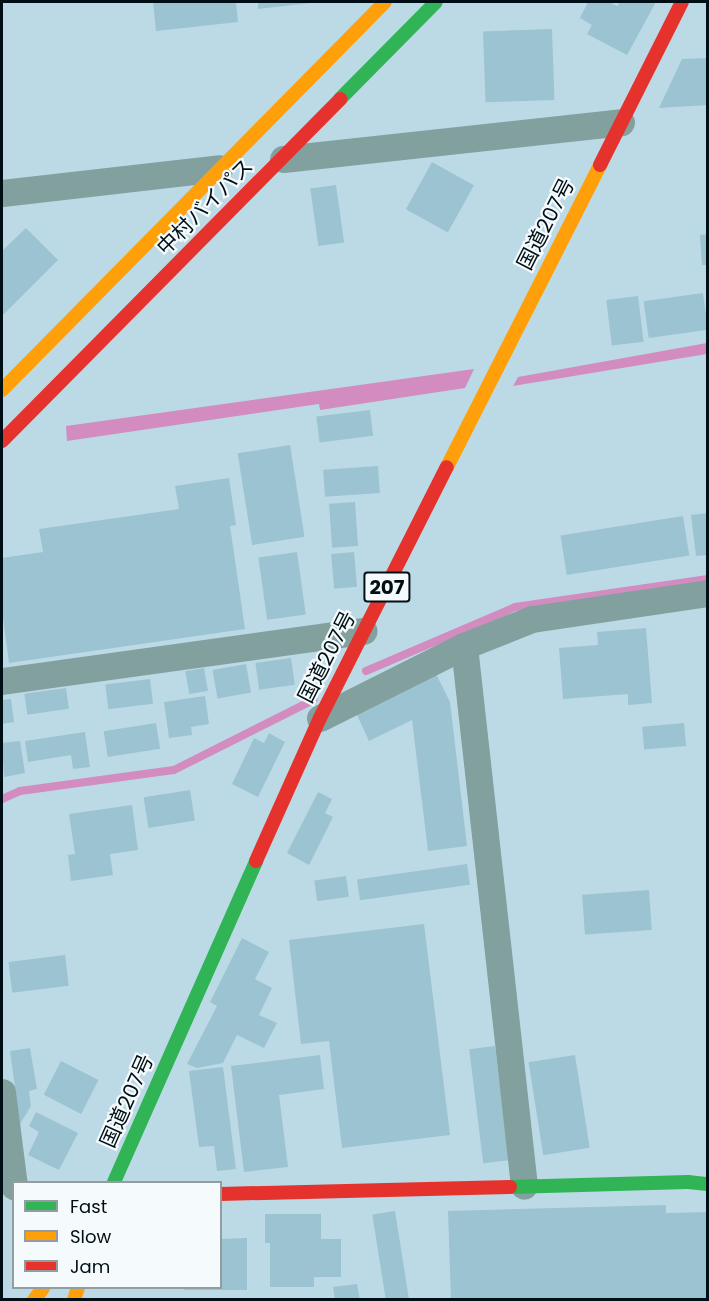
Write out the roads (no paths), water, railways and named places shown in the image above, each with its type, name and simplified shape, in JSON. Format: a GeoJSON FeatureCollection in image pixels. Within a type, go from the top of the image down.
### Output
{"type":"FeatureCollection","features":[{"type":"Feature","properties":{"kind":"main road","name":"中村バイパス"},"geometry":{"type":"LineString","coordinates":[[2,390],[385,2]]}},
{"type":"Feature","properties":{"kind":"main road","name":"中村バイパス"},"geometry":{"type":"LineString","coordinates":[[2,441],[436,2]]}},
{"type":"Feature","properties":{"kind":"main road","name":"国道207号"},"geometry":{"type":"LineString","coordinates":[[114,1181],[320,718],[682,2]]}},
{"type":"Feature","properties":{"kind":"main road"},"geometry":{"type":"LineString","coordinates":[[222,1194],[688,1182],[708,1184]]}},
{"type":"Feature","properties":{"kind":"street"},"geometry":{"type":"LineString","coordinates":[[283,159],[621,122]]}},
{"type":"Feature","properties":{"kind":"street"},"geometry":{"type":"LineString","coordinates":[[2,193],[220,168]]}},
{"type":"Feature","properties":{"kind":"street"},"geometry":{"type":"LineString","coordinates":[[320,718],[464,646],[532,619],[708,593]]}},
{"type":"Feature","properties":{"kind":"street"},"geometry":{"type":"LineString","coordinates":[[2,681],[364,631]]}},
{"type":"Feature","properties":{"kind":"street"},"geometry":{"type":"LineString","coordinates":[[464,646],[524,1186]]}},
{"type":"Feature","properties":{"kind":"street"},"geometry":{"type":"LineString","coordinates":[[2,1092],[13,1181]]}},
{"type":"Feature","properties":{"kind":"waterway"},"geometry":{"type":"LineString","coordinates":[[366,671],[515,607],[708,579]]}},
{"type":"Feature","properties":{"kind":"waterway"},"geometry":{"type":"LineString","coordinates":[[2,799],[20,791],[174,770],[313,700]]}}]}
